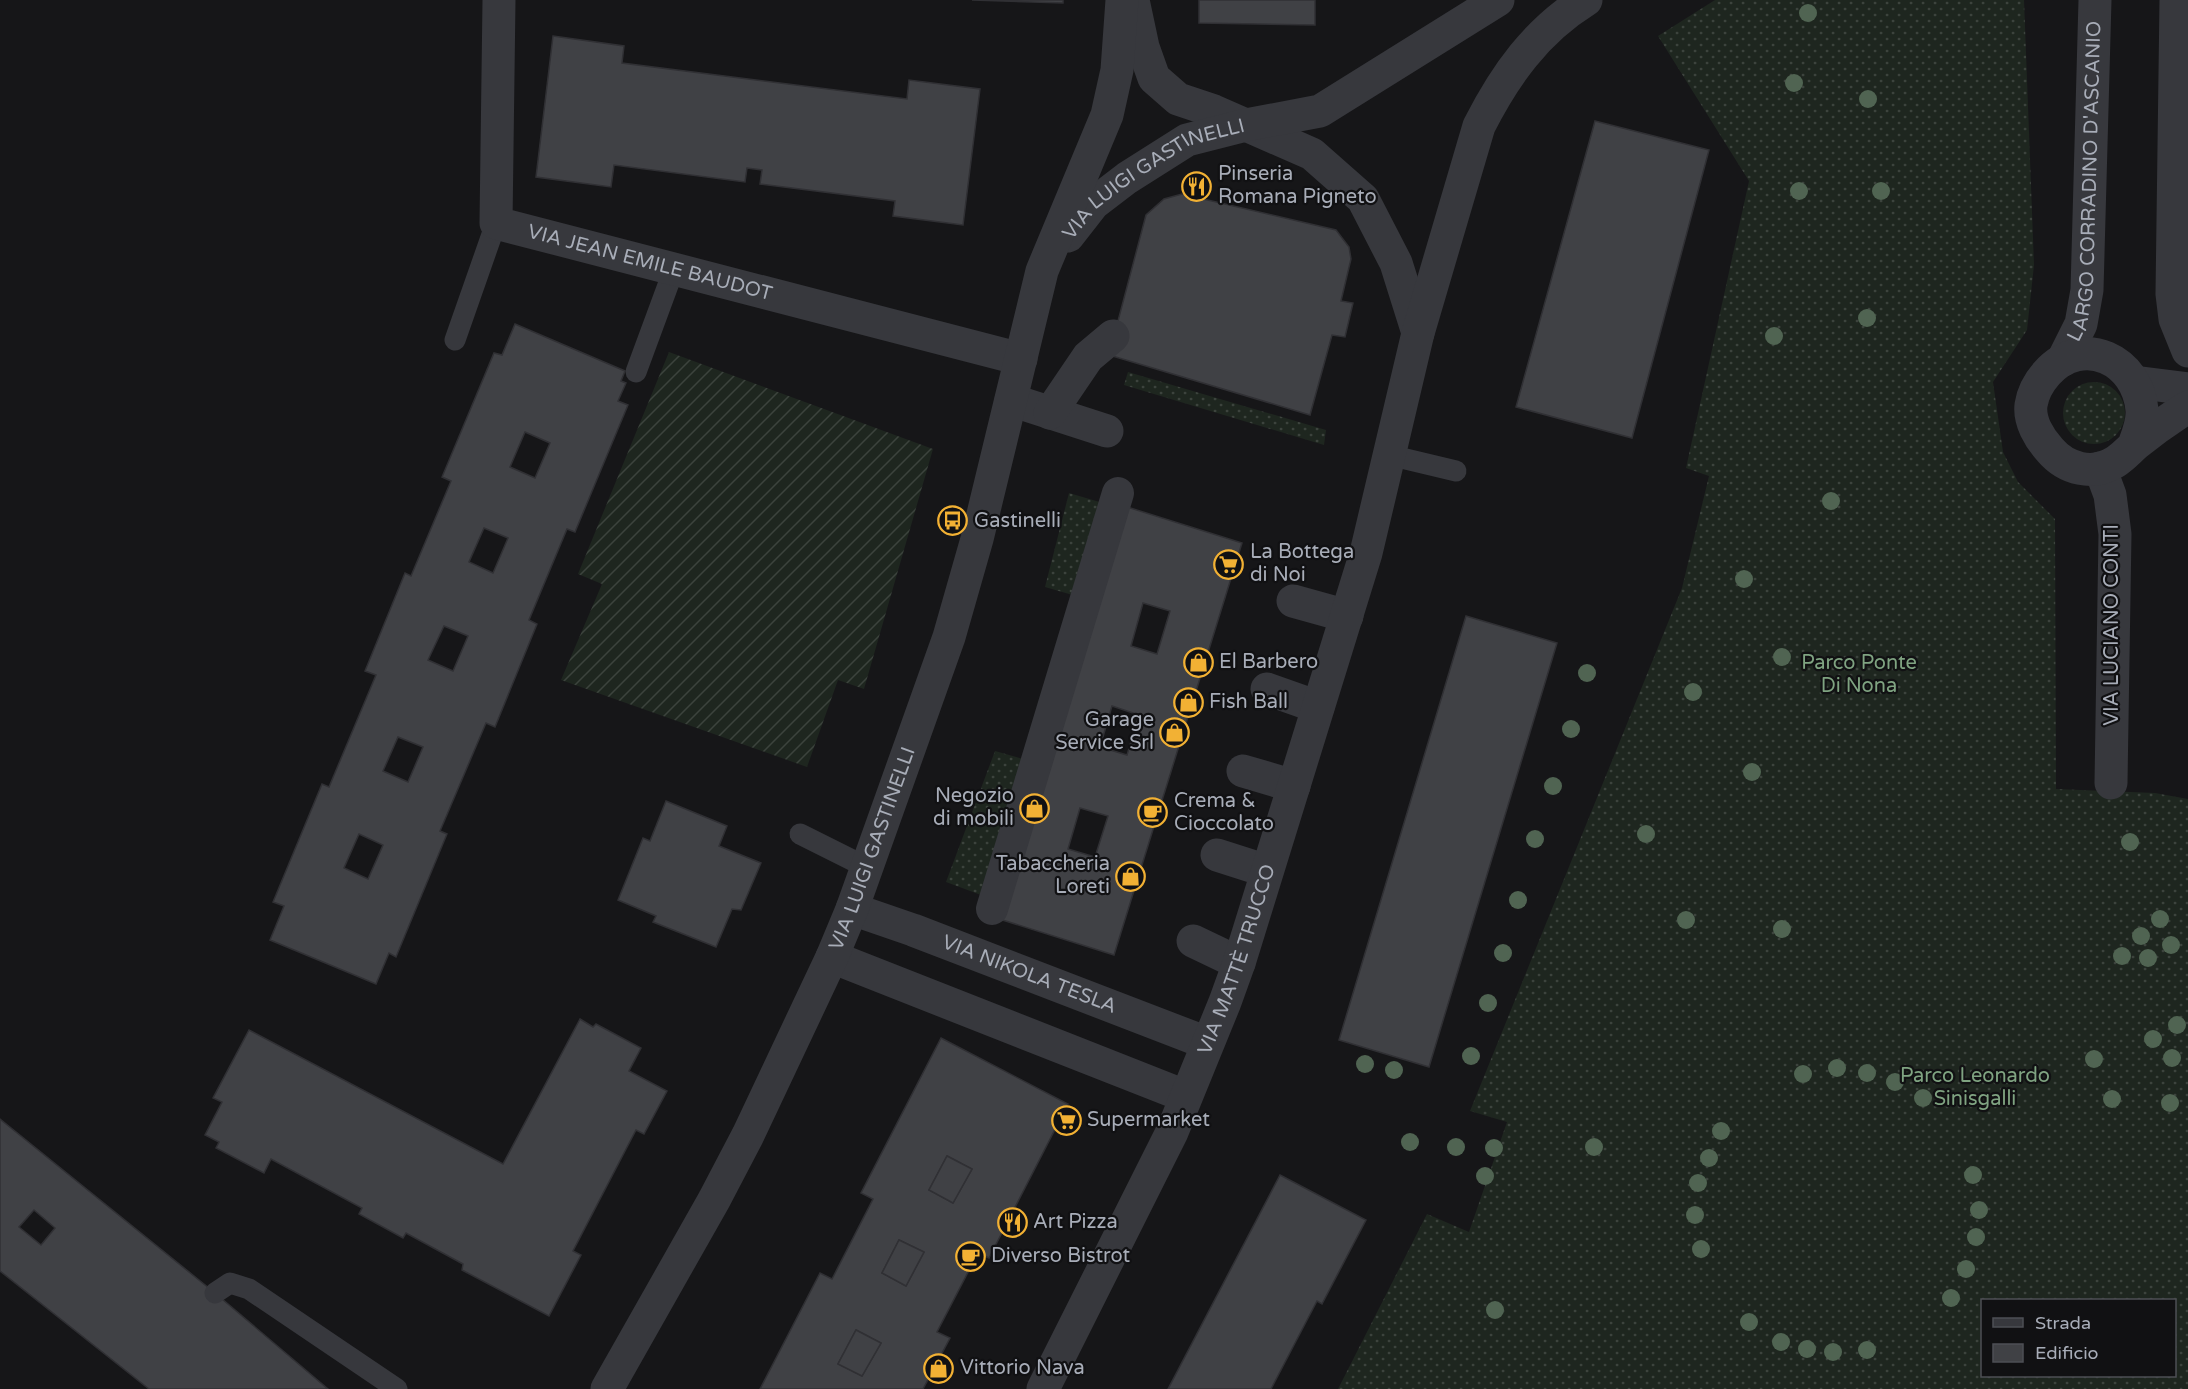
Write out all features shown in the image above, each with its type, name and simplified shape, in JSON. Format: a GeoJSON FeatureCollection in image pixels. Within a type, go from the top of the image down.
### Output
{"type":"FeatureCollection","features":[{"type":"Feature","properties":{"kind":"street"},"geometry":{"type":"LineString","coordinates":[[496,223],[499,0]]}},
{"type":"Feature","properties":{"kind":"street","name":"VIA LUIGI GASTINELLI"},"geometry":{"type":"LineString","coordinates":[[607,1389],[714,1200],[748,1135],[832,957],[852,909],[950,637],[1022,359],[1042,271],[1107,115],[1118,70],[1122,0]]}},
{"type":"Feature","properties":{"kind":"street","name":"VIA LUIGI GASTINELLI"},"geometry":{"type":"LineString","coordinates":[[1133,0],[1143,47],[1154,78],[1178,99],[1246,125]]}},
{"type":"Feature","properties":{"kind":"street","name":"VIA MATTÈ TRUCCO"},"geometry":{"type":"LineString","coordinates":[[1043,1389],[1172,1132],[1239,963],[1366,553],[1419,333],[1479,126],[1494,97],[1532,44],[1570,10],[1586,0]]}},
{"type":"Feature","properties":{"kind":"street","name":"LARGO CORRADINO D'ASCANIO"},"geometry":{"type":"LineString","coordinates":[[2063,360],[2081,324],[2087,290],[2095,0]]}},
{"type":"Feature","properties":{"kind":"street"},"geometry":{"type":"LineString","coordinates":[[2176,0],[2172,294],[2175,319],[2188,351]]}},
{"type":"Feature","properties":{"kind":"street"},"geometry":{"type":"LineString","coordinates":[[1246,125],[1320,111],[1486,4]]}},
{"type":"Feature","properties":{"kind":"street"},"geometry":{"type":"LineString","coordinates":[[1246,125],[1312,154],[1363,199],[1396,263],[1419,333]]}},
{"type":"Feature","properties":{"kind":"street","name":"VIA LUIGI GASTINELLI"},"geometry":{"type":"LineString","coordinates":[[1042,271],[1093,204],[1127,178],[1186,140],[1246,125]]}},
{"type":"Feature","properties":{"kind":"street","name":"VIA JEAN EMILE BAUDOT"},"geometry":{"type":"LineString","coordinates":[[496,223],[1022,359]]}},
{"type":"Feature","properties":{"kind":"street"},"geometry":{"type":"LineString","coordinates":[[1050,413],[1088,357],[1113,336]]}},
{"type":"Feature","properties":{"kind":"street"},"geometry":{"type":"LineString","coordinates":[[2134,445],[2140,429],[2142,412],[2140,397],[2126,370],[2101,354],[2074,355],[2063,360],[2053,366],[2036,387],[2031,404],[2031,416],[2036,430],[2052,452],[2076,468],[2100,468],[2114,463],[2134,445],[2188,407]]}},
{"type":"Feature","properties":{"kind":"street"},"geometry":{"type":"LineString","coordinates":[[2134,382],[2188,389]]}},
{"type":"Feature","properties":{"kind":"street"},"geometry":{"type":"LineString","coordinates":[[1011,400],[1107,431]]}},
{"type":"Feature","properties":{"kind":"street","name":"VIA LUCIANO CONTI"},"geometry":{"type":"LineString","coordinates":[[2100,468],[2110,495],[2115,534],[2111,783]]}},
{"type":"Feature","properties":{"kind":"street"},"geometry":{"type":"LineString","coordinates":[[992,909],[1118,493]]}},
{"type":"Feature","properties":{"kind":"street"},"geometry":{"type":"LineString","coordinates":[[1293,601],[1347,616]]}},
{"type":"Feature","properties":{"kind":"street"},"geometry":{"type":"LineString","coordinates":[[1268,689],[1318,708]]}},
{"type":"Feature","properties":{"kind":"street"},"geometry":{"type":"LineString","coordinates":[[1243,771],[1294,786]]}},
{"type":"Feature","properties":{"kind":"street"},"geometry":{"type":"LineString","coordinates":[[1217,855],[1267,871]]}},
{"type":"Feature","properties":{"kind":"street","name":"VIA NIKOLA TESLA"},"geometry":{"type":"LineString","coordinates":[[852,909],[913,930],[1207,1043]]}},
{"type":"Feature","properties":{"kind":"street"},"geometry":{"type":"LineString","coordinates":[[1193,940],[1239,963]]}},
{"type":"Feature","properties":{"kind":"street"},"geometry":{"type":"LineString","coordinates":[[832,957],[1185,1096]]}},
{"type":"Feature","properties":{"kind":"lane"},"geometry":{"type":"LineString","coordinates":[[455,340],[496,223]]}},
{"type":"Feature","properties":{"kind":"lane"},"geometry":{"type":"LineString","coordinates":[[636,372],[674,269]]}},
{"type":"Feature","properties":{"kind":"lane"},"geometry":{"type":"LineString","coordinates":[[1389,455],[1456,471]]}},
{"type":"Feature","properties":{"kind":"lane"},"geometry":{"type":"LineString","coordinates":[[800,834],[866,867]]}},
{"type":"Feature","properties":{"kind":"lane"},"geometry":{"type":"LineString","coordinates":[[215,1293],[230,1283],[249,1288],[397,1389]]}},
{"type":"Feature","properties":{"kind":"green space"},"geometry":{"type":"Polygon","coordinates":[[[1715,0],[2024,0],[2034,265],[2027,330],[1993,382],[2003,452],[2018,482],[2055,519],[2056,789],[2155,793],[2188,799],[2188,1389],[1338,1389],[1427,1214],[1469,1232],[1507,1122],[1470,1111],[1682,588],[1709,476],[1686,468],[1749,181],[1658,36],[1715,0]]]}},
{"type":"Feature","properties":{"kind":"green space"},"geometry":{"type":"Polygon","coordinates":[[[669,352],[933,449],[864,689],[838,680],[807,767],[561,680],[602,584],[578,574],[669,352]]]}},
{"type":"Feature","properties":{"kind":"green space"},"geometry":{"type":"Polygon","coordinates":[[[1128,372],[1326,430],[1324,445],[1124,385],[1128,372]]]}},
{"type":"Feature","properties":{"kind":"green space"},"geometry":{"type":"Polygon","coordinates":[[[2094,382],[2106,384],[2116,391],[2123,401],[2125,413],[2123,425],[2116,435],[2106,442],[2094,444],[2082,442],[2072,435],[2065,425],[2063,413],[2065,401],[2072,391],[2082,384],[2094,382]]]}},
{"type":"Feature","properties":{"kind":"green space"},"geometry":{"type":"Polygon","coordinates":[[[1069,493],[1103,503],[1076,596],[1045,587],[1069,493]]]}},
{"type":"Feature","properties":{"kind":"green space"},"geometry":{"type":"Polygon","coordinates":[[[995,751],[1023,759],[981,895],[946,882],[995,751]]]}},
{"type":"Feature","properties":{"kind":"building"},"geometry":{"type":"Polygon","coordinates":[[[972,0],[1063,0],[1063,3],[972,0]]]}},
{"type":"Feature","properties":{"kind":"building"},"geometry":{"type":"Polygon","coordinates":[[[1199,0],[1315,0],[1315,25],[1199,23],[1199,0]]]}},
{"type":"Feature","properties":{"kind":"building"},"geometry":{"type":"Polygon","coordinates":[[[553,36],[624,46],[622,63],[907,99],[909,80],[980,89],[963,225],[893,216],[895,201],[760,184],[762,170],[747,168],[745,182],[614,165],[611,187],[536,177],[553,36]]]}},
{"type":"Feature","properties":{"kind":"building"},"geometry":{"type":"Polygon","coordinates":[[[1595,121],[1709,150],[1632,438],[1516,407],[1595,121]]]}},
{"type":"Feature","properties":{"kind":"building"},"geometry":{"type":"Polygon","coordinates":[[[1182,194],[1336,230],[1349,247],[1351,259],[1341,301],[1353,303],[1345,337],[1332,335],[1310,415],[1109,355],[1146,215],[1164,199],[1182,194]]]}},
{"type":"Feature","properties":{"kind":"building"},"geometry":{"type":"Polygon","coordinates":[[[515,324],[625,371],[621,381],[626,383],[618,401],[628,405],[575,532],[567,529],[529,620],[537,624],[495,727],[486,723],[440,831],[447,834],[396,957],[389,953],[376,984],[270,940],[284,906],[273,902],[322,784],[329,787],[376,675],[365,671],[405,573],[411,576],[451,481],[442,477],[494,353],[502,355],[515,324]],[[525,432],[510,467],[535,478],[550,443],[525,432]],[[484,528],[469,562],[493,573],[508,538],[484,528]],[[444,626],[428,660],[453,671],[468,636],[444,626]],[[398,737],[383,771],[408,782],[423,747],[398,737]],[[359,834],[344,868],[368,879],[383,845],[359,834]]]}},
{"type":"Feature","properties":{"kind":"building"},"geometry":{"type":"Polygon","coordinates":[[[1124,506],[1242,543],[1114,955],[996,918],[1124,506]],[[1143,603],[1131,646],[1157,654],[1170,611],[1143,603]],[[1112,706],[1100,747],[1127,755],[1139,715],[1112,706]],[[1080,808],[1068,849],[1095,857],[1108,816],[1080,808]]]}},
{"type":"Feature","properties":{"kind":"building"},"geometry":{"type":"Polygon","coordinates":[[[1466,616],[1557,643],[1429,1067],[1339,1040],[1466,616]]]}},
{"type":"Feature","properties":{"kind":"building"},"geometry":{"type":"Polygon","coordinates":[[[666,801],[727,826],[719,846],[761,863],[741,910],[732,909],[716,947],[653,922],[656,916],[618,900],[643,838],[650,841],[666,801]]]}},
{"type":"Feature","properties":{"kind":"building"},"geometry":{"type":"Polygon","coordinates":[[[580,1019],[593,1027],[596,1024],[641,1048],[629,1071],[667,1091],[644,1134],[636,1130],[573,1251],[581,1255],[549,1316],[462,1270],[463,1264],[406,1233],[403,1238],[359,1214],[362,1208],[271,1159],[264,1173],[216,1148],[219,1142],[205,1135],[222,1102],[213,1098],[249,1030],[503,1164],[580,1019]]]}},
{"type":"Feature","properties":{"kind":"building"},"geometry":{"type":"Polygon","coordinates":[[[941,1038],[1068,1104],[989,1258],[978,1253],[937,1332],[950,1338],[923,1389],[760,1389],[820,1273],[832,1279],[873,1199],[861,1193],[941,1038]],[[947,1156],[929,1190],[953,1203],[972,1169],[947,1156]],[[899,1240],[882,1273],[906,1286],[924,1252],[899,1240]],[[856,1330],[838,1364],[862,1376],[881,1343],[856,1330]]]}},
{"type":"Feature","properties":{"kind":"building"},"geometry":{"type":"Polygon","coordinates":[[[0,1119],[215,1293],[328,1389],[149,1389],[0,1271],[0,1119]],[[34,1210],[19,1227],[41,1245],[55,1228],[34,1210]]]}},
{"type":"Feature","properties":{"kind":"building"},"geometry":{"type":"Polygon","coordinates":[[[947,1156],[972,1169],[953,1203],[929,1190],[947,1156]]]}},
{"type":"Feature","properties":{"kind":"building"},"geometry":{"type":"Polygon","coordinates":[[[1280,1175],[1366,1220],[1322,1304],[1317,1301],[1271,1389],[1168,1389],[1280,1175]]]}},
{"type":"Feature","properties":{"kind":"building"},"geometry":{"type":"Polygon","coordinates":[[[899,1240],[924,1252],[906,1286],[882,1273],[899,1240]]]}},
{"type":"Feature","properties":{"kind":"building"},"geometry":{"type":"Polygon","coordinates":[[[856,1330],[881,1343],[862,1376],[838,1364],[856,1330]]]}},
{"type":"Feature","properties":{"kind":"place","name":"Pinseria Romana Pigneto"},"geometry":{"type":"Point","coordinates":[1197,186]}},
{"type":"Feature","properties":{"kind":"place","name":"Gastinelli"},"geometry":{"type":"Point","coordinates":[953,521]}},
{"type":"Feature","properties":{"kind":"place","name":"La Bottega di Noi"},"geometry":{"type":"Point","coordinates":[1229,564]}},
{"type":"Feature","properties":{"kind":"place","name":"El Barbero"},"geometry":{"type":"Point","coordinates":[1198,662]}},
{"type":"Feature","properties":{"kind":"place","name":"Fish Ball"},"geometry":{"type":"Point","coordinates":[1188,702]}},
{"type":"Feature","properties":{"kind":"place","name":"Garage Service Srl"},"geometry":{"type":"Point","coordinates":[1175,732]}},
{"type":"Feature","properties":{"kind":"place","name":"Negozio di mobili"},"geometry":{"type":"Point","coordinates":[1035,808]}},
{"type":"Feature","properties":{"kind":"place","name":"Crema & Cioccolato"},"geometry":{"type":"Point","coordinates":[1153,812]}},
{"type":"Feature","properties":{"kind":"place","name":"Tabaccheria Loreti"},"geometry":{"type":"Point","coordinates":[1131,876]}},
{"type":"Feature","properties":{"kind":"place","name":"Supermarket"},"geometry":{"type":"Point","coordinates":[1066,1120]}},
{"type":"Feature","properties":{"kind":"place","name":"Art Pizza"},"geometry":{"type":"Point","coordinates":[1012,1222]}},
{"type":"Feature","properties":{"kind":"place","name":"Diverso Bistrot"},"geometry":{"type":"Point","coordinates":[970,1256]}},
{"type":"Feature","properties":{"kind":"place","name":"Vittorio Nava"},"geometry":{"type":"Point","coordinates":[939,1368]}},
{"type":"Feature","properties":{"kind":"park label","name":"Parco Ponte Di Nona"},"geometry":{"type":"Point","coordinates":[1859,674]}},
{"type":"Feature","properties":{"kind":"park label","name":"Parco Leonardo Sinisgalli"},"geometry":{"type":"Point","coordinates":[1975,1088]}}]}
